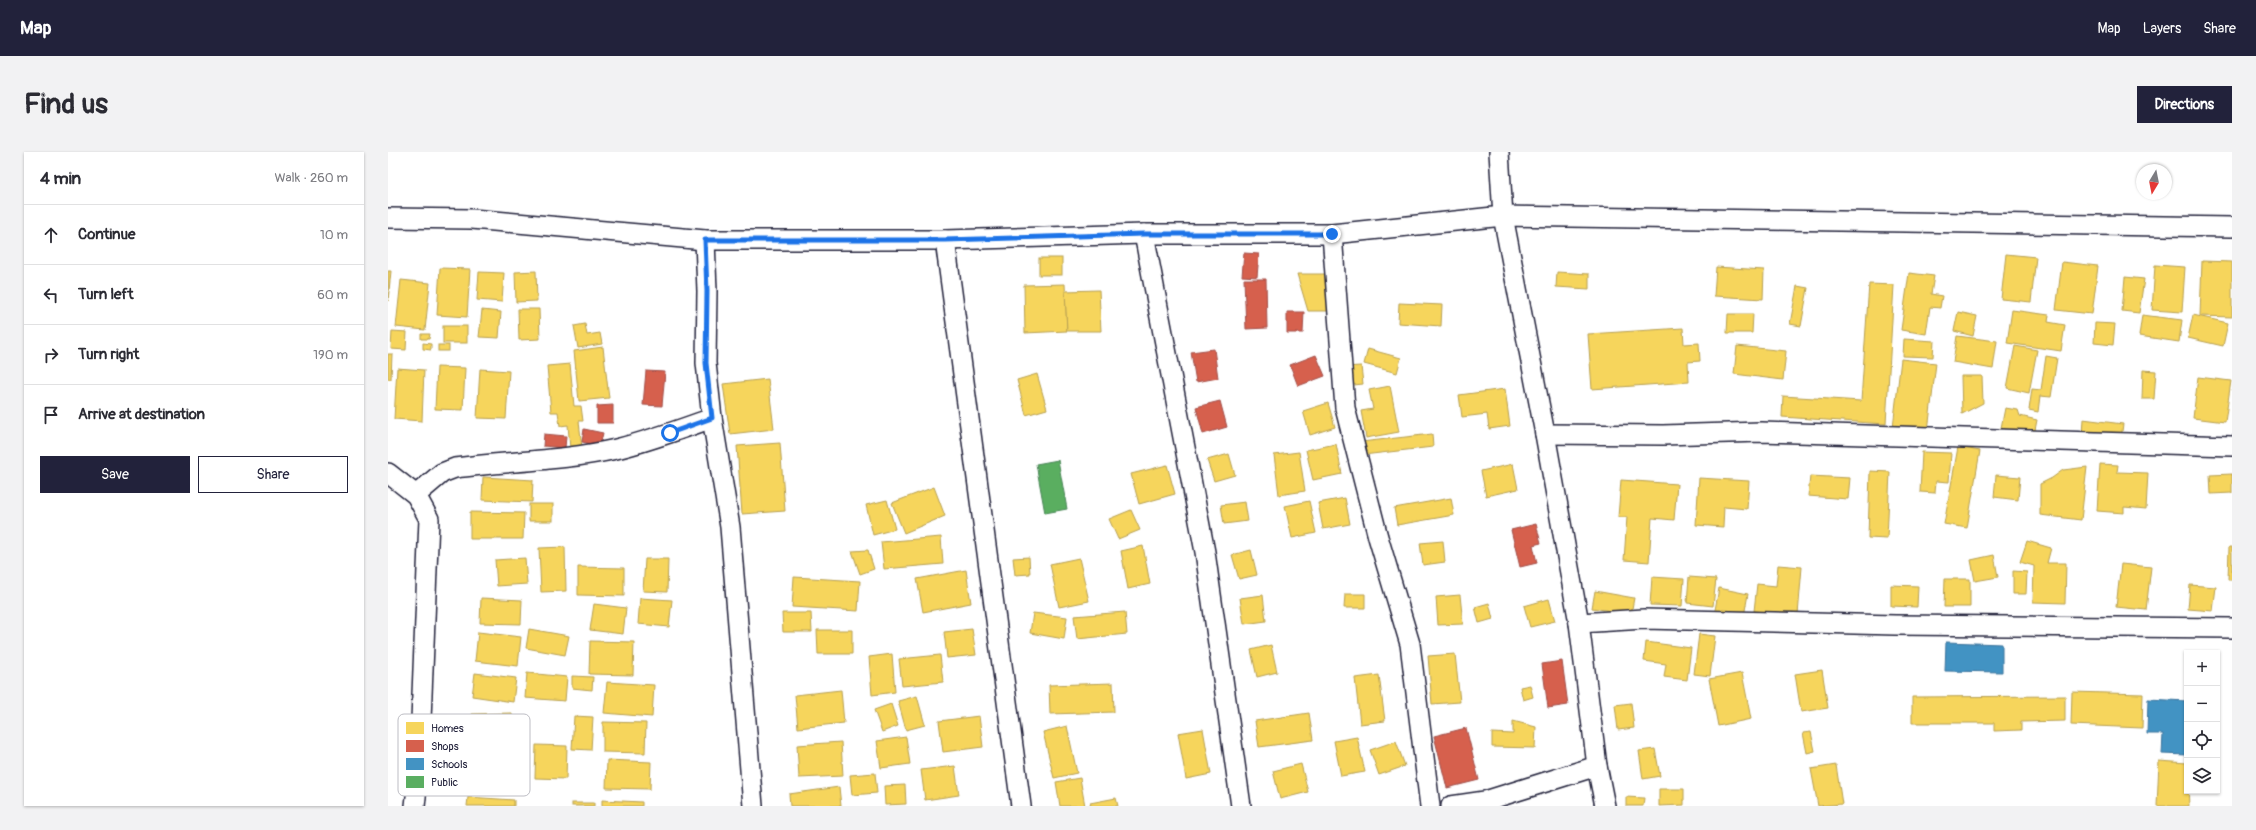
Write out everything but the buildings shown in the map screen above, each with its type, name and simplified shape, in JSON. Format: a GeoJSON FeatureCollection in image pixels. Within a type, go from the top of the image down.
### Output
{"type":"FeatureCollection","features":[{"type":"Feature","properties":{"kind":"street"},"geometry":{"type":"LineString","coordinates":[[1499,152],[1503,216],[1546,434],[1579,623],[1596,766],[1605,806]]}},
{"type":"Feature","properties":{"kind":"street"},"geometry":{"type":"LineString","coordinates":[[388,218],[472,219],[705,240],[945,240],[1144,234],[1332,234],[1503,216],[2232,227]]}},
{"type":"Feature","properties":{"kind":"street"},"geometry":{"type":"LineString","coordinates":[[1144,234],[1205,552],[1241,806]]}},
{"type":"Feature","properties":{"kind":"street"},"geometry":{"type":"LineString","coordinates":[[1332,234],[1345,408],[1378,537],[1410,644],[1430,806]]}},
{"type":"Feature","properties":{"kind":"street"},"geometry":{"type":"LineString","coordinates":[[705,240],[707,291],[706,363],[712,418],[730,527],[753,806]]}},
{"type":"Feature","properties":{"kind":"street"},"geometry":{"type":"LineString","coordinates":[[945,240],[1021,806]]}},
{"type":"Feature","properties":{"kind":"street"},"geometry":{"type":"LineString","coordinates":[[416,495],[442,473],[454,468],[583,454],[615,449],[670,433],[712,418]]}},
{"type":"Feature","properties":{"kind":"street"},"geometry":{"type":"LineString","coordinates":[[1546,434],[1663,435],[1760,432],[2232,446]]}},
{"type":"Feature","properties":{"kind":"street"},"geometry":{"type":"LineString","coordinates":[[388,473],[416,495],[429,520],[421,714]]}},
{"type":"Feature","properties":{"kind":"street"},"geometry":{"type":"LineString","coordinates":[[1579,623],[1644,619],[1887,625],[2232,628]]}},
{"type":"Feature","properties":{"kind":"street"},"geometry":{"type":"LineString","coordinates":[[1451,806],[1485,801],[1596,766]]}},
{"type":"Feature","properties":{"kind":"street"},"geometry":{"type":"LineString","coordinates":[[415,806],[416,796]]}},
{"type":"Feature","properties":{"kind":"route"},"geometry":{"type":"LineString","coordinates":[[670,433],[712,418],[706,363],[707,291],[705,240],[945,240],[1144,234],[1332,234]]}}]}
